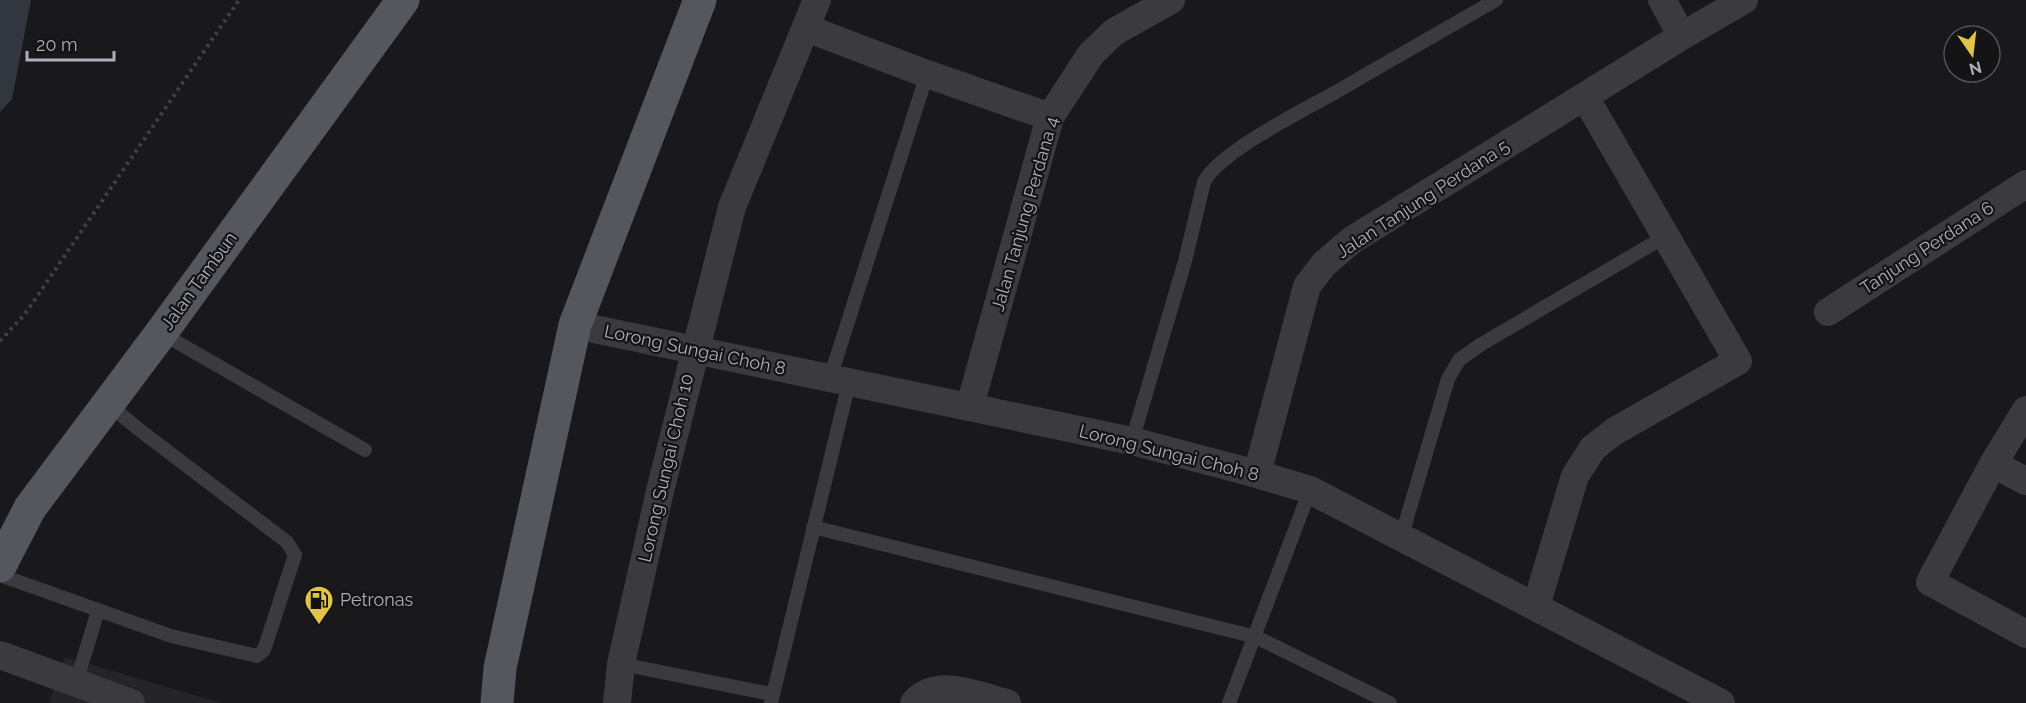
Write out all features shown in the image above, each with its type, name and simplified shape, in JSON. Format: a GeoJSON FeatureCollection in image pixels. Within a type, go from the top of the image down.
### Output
{"type":"FeatureCollection","features":[{"type":"Feature","properties":{"kind":"main road","name":"Jalan Tambun"},"geometry":{"type":"LineString","coordinates":[[0,566],[30,508],[161,333],[403,0]]}},
{"type":"Feature","properties":{"kind":"main road"},"geometry":{"type":"LineString","coordinates":[[497,703],[500,668],[575,325],[700,0]]}},
{"type":"Feature","properties":{"kind":"street","name":"Lorong Sungai Choh 10"},"geometry":{"type":"LineString","coordinates":[[617,703],[621,664],[660,491],[732,207],[817,0]]}},
{"type":"Feature","properties":{"kind":"street","name":"Jalan Tanjung Perdana 4"},"geometry":{"type":"LineString","coordinates":[[970,406],[1050,117],[1091,54],[1114,32],[1171,0]]}},
{"type":"Feature","properties":{"kind":"street"},"geometry":{"type":"LineString","coordinates":[[1662,0],[1682,36]]}},
{"type":"Feature","properties":{"kind":"street","name":"Jalan Tanjung Perdana 5"},"geometry":{"type":"LineString","coordinates":[[1257,474],[1307,286],[1324,264],[1352,240],[1744,0]]}},
{"type":"Feature","properties":{"kind":"street"},"geometry":{"type":"LineString","coordinates":[[806,28],[1050,117]]}},
{"type":"Feature","properties":{"kind":"street"},"geometry":{"type":"LineString","coordinates":[[1536,606],[1575,476],[1593,448],[1615,431],[1738,361],[1585,97]]}},
{"type":"Feature","properties":{"kind":"street","name":"Tanjung Perdana 6"},"geometry":{"type":"LineString","coordinates":[[1828,312],[2026,184]]}},
{"type":"Feature","properties":{"kind":"street","name":"Lorong Sungai Choh 8"},"geometry":{"type":"LineString","coordinates":[[575,325],[1132,441],[1310,490],[1721,703]]}},
{"type":"Feature","properties":{"kind":"street"},"geometry":{"type":"LineString","coordinates":[[2026,410],[1993,464],[1930,582],[2026,634]]}},
{"type":"Feature","properties":{"kind":"street"},"geometry":{"type":"LineString","coordinates":[[1993,464],[2026,482]]}},
{"type":"Feature","properties":{"kind":"street"},"geometry":{"type":"LineString","coordinates":[[0,655],[76,683],[103,699],[131,703]]}},
{"type":"Feature","properties":{"kind":"street"},"geometry":{"type":"LineString","coordinates":[[914,703],[928,692],[950,689],[1007,703]]}},
{"type":"Feature","properties":{"kind":"lane"},"geometry":{"type":"LineString","coordinates":[[1132,441],[1185,261],[1208,172],[1270,129],[1496,0]]}},
{"type":"Feature","properties":{"kind":"lane"},"geometry":{"type":"LineString","coordinates":[[621,664],[771,698],[813,527],[839,381],[927,74]]}},
{"type":"Feature","properties":{"kind":"lane"},"geometry":{"type":"LineString","coordinates":[[1401,538],[1448,379],[1459,360],[1480,345],[1666,236]]}},
{"type":"Feature","properties":{"kind":"lane"},"geometry":{"type":"LineString","coordinates":[[161,333],[365,450]]}},
{"type":"Feature","properties":{"kind":"lane"},"geometry":{"type":"LineString","coordinates":[[0,575],[171,636],[256,656],[264,650],[294,555],[287,542],[107,403]]}},
{"type":"Feature","properties":{"kind":"lane"},"geometry":{"type":"LineString","coordinates":[[1229,703],[1310,490]]}},
{"type":"Feature","properties":{"kind":"lane"},"geometry":{"type":"LineString","coordinates":[[813,527],[1256,637],[1390,703]]}},
{"type":"Feature","properties":{"kind":"lane"},"geometry":{"type":"LineString","coordinates":[[76,683],[98,611]]}},
{"type":"Feature","properties":{"kind":"path"},"geometry":{"type":"LineString","coordinates":[[0,342],[24,314],[239,0]]}},
{"type":"Feature","properties":{"kind":"shaded area"},"geometry":{"type":"Polygon","coordinates":[[[0,0],[31,0],[12,99],[0,112],[0,0]]]}},
{"type":"Feature","properties":{"kind":"shaded area"},"geometry":{"type":"Polygon","coordinates":[[[65,657],[221,703],[49,703],[65,657]]]}},
{"type":"Feature","properties":{"kind":"place","name":"Petronas"},"geometry":{"type":"Point","coordinates":[319,626]}}]}
